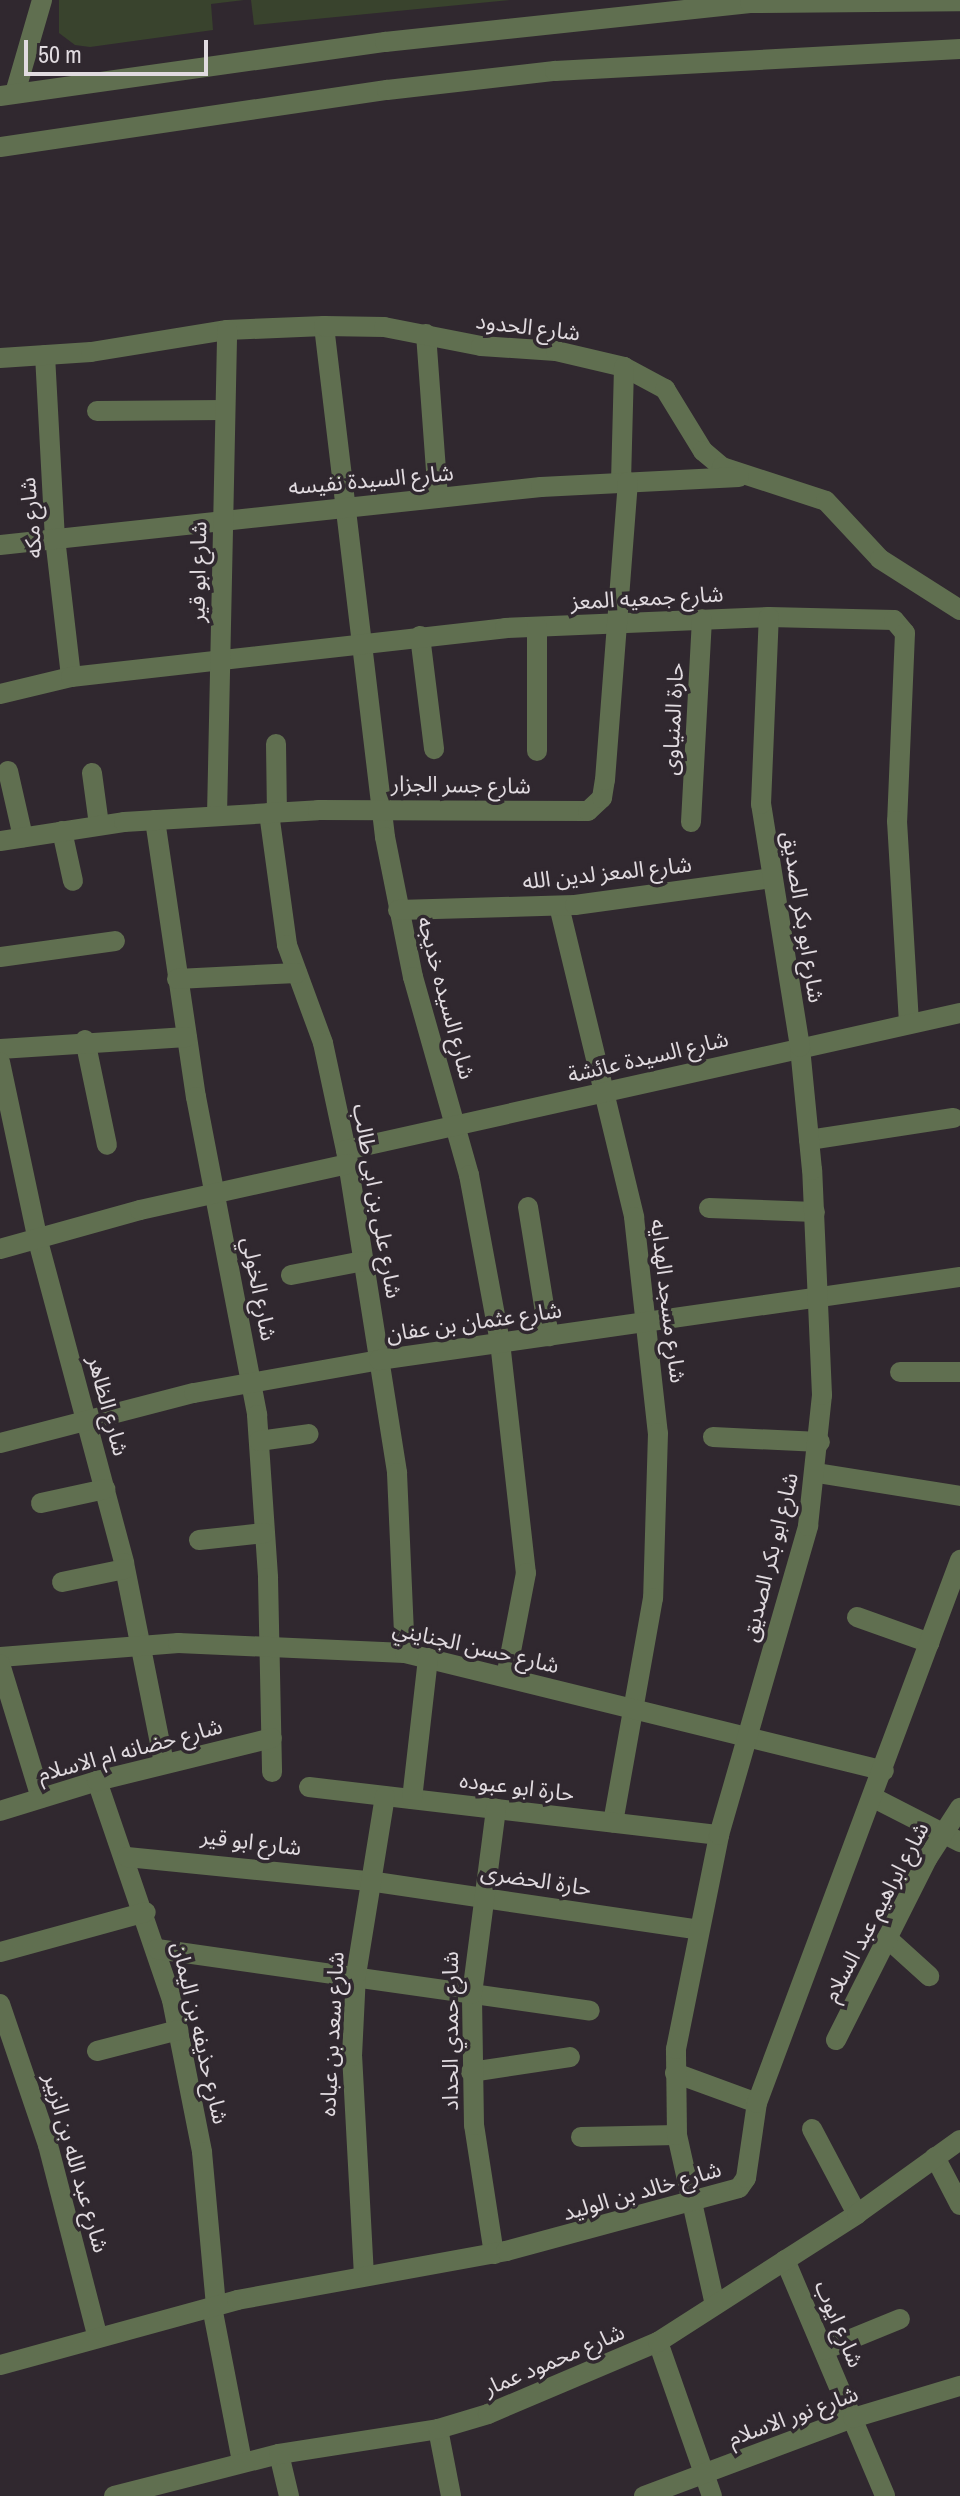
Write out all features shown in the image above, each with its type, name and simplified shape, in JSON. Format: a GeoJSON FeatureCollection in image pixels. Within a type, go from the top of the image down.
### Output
{"type":"FeatureCollection","features":[{"type":"Feature","properties":{"kind":"street"},"geometry":{"type":"LineString","coordinates":[[42,0],[8,94],[385,42],[746,2],[960,1]]}},
{"type":"Feature","properties":{"kind":"street"},"geometry":{"type":"LineString","coordinates":[[0,147],[387,90],[555,71],[960,49]]}},
{"type":"Feature","properties":{"kind":"street","name":"شارع الحدود"},"geometry":{"type":"LineString","coordinates":[[0,358],[45,355],[227,330],[324,326],[426,334],[481,346],[556,351],[624,367],[665,389],[703,451],[722,467],[826,501],[880,559],[960,610]]}},
{"type":"Feature","properties":{"kind":"street","name":"شارع السيده خديجه"},"geometry":{"type":"LineString","coordinates":[[324,326],[360,643],[381,808],[398,910],[456,1125],[500,1342],[526,1573],[506,1677]]}},
{"type":"Feature","properties":{"kind":"street","name":"شارع ابو قير"},"geometry":{"type":"LineString","coordinates":[[217,816],[227,330]]}},
{"type":"Feature","properties":{"kind":"street"},"geometry":{"type":"LineString","coordinates":[[426,334],[438,498]]}},
{"type":"Feature","properties":{"kind":"street","name":"شارع مكه"},"geometry":{"type":"LineString","coordinates":[[45,355],[55,538],[71,677]]}},
{"type":"Feature","properties":{"kind":"street","name":"شارع جسر الجزار"},"geometry":{"type":"LineString","coordinates":[[0,841],[99,825],[273,813],[381,808],[588,811],[602,798],[605,780],[624,482],[624,367]]}},
{"type":"Feature","properties":{"kind":"street"},"geometry":{"type":"LineString","coordinates":[[97,411],[225,410]]}},
{"type":"Feature","properties":{"kind":"street","name":"شارع السيدة نفيسه"},"geometry":{"type":"LineString","coordinates":[[0,545],[438,498],[624,482],[747,476]]}},
{"type":"Feature","properties":{"kind":"street","name":"شارع ابو بكر الصديق"},"geometry":{"type":"LineString","coordinates":[[715,2305],[677,2135],[675,2073],[696,1929],[719,1835],[808,1526],[820,1442],[819,1297],[809,1140],[800,1047],[761,804],[769,617]]}},
{"type":"Feature","properties":{"kind":"street","name":"شارع جمعيه المعز"},"geometry":{"type":"LineString","coordinates":[[0,694],[71,677],[420,636],[702,619],[894,620],[905,633],[897,821],[909,1022]]}},
{"type":"Feature","properties":{"kind":"street","name":"حارة المنياوى"},"geometry":{"type":"LineString","coordinates":[[691,822],[702,619]]}},
{"type":"Feature","properties":{"kind":"street"},"geometry":{"type":"LineString","coordinates":[[537,627],[537,751]]}},
{"type":"Feature","properties":{"kind":"street"},"geometry":{"type":"LineString","coordinates":[[420,636],[434,749]]}},
{"type":"Feature","properties":{"kind":"street","name":"شارع على بن ابى طالب"},"geometry":{"type":"LineString","coordinates":[[276,744],[273,813],[281,920],[323,1043],[347,1157],[397,1473],[405,1653]]}},
{"type":"Feature","properties":{"kind":"street"},"geometry":{"type":"LineString","coordinates":[[8,771],[23,837]]}},
{"type":"Feature","properties":{"kind":"street"},"geometry":{"type":"LineString","coordinates":[[92,773],[99,825]]}},
{"type":"Feature","properties":{"kind":"street","name":"شارع الخولي"},"geometry":{"type":"LineString","coordinates":[[155,820],[187,1037],[252,1382],[265,1533],[272,1772]]}},
{"type":"Feature","properties":{"kind":"street"},"geometry":{"type":"LineString","coordinates":[[62,831],[73,881]]}},
{"type":"Feature","properties":{"kind":"street","name":"شارع المعز لدين الله"},"geometry":{"type":"LineString","coordinates":[[398,910],[559,906],[772,878]]}},
{"type":"Feature","properties":{"kind":"street","name":"شارع مسجد الهدايه"},"geometry":{"type":"LineString","coordinates":[[559,906],[634,1217],[658,1433],[659,1521],[653,1598],[613,1822]]}},
{"type":"Feature","properties":{"kind":"street"},"geometry":{"type":"LineString","coordinates":[[0,957],[115,941]]}},
{"type":"Feature","properties":{"kind":"street"},"geometry":{"type":"LineString","coordinates":[[177,979],[297,973]]}},
{"type":"Feature","properties":{"kind":"street","name":"شارع السيدة عائشة"},"geometry":{"type":"LineString","coordinates":[[0,1249],[456,1125],[960,1013]]}},
{"type":"Feature","properties":{"kind":"street"},"geometry":{"type":"LineString","coordinates":[[0,1049],[85,1040],[187,1037]]}},
{"type":"Feature","properties":{"kind":"street"},"geometry":{"type":"LineString","coordinates":[[85,1040],[107,1145]]}},
{"type":"Feature","properties":{"kind":"street","name":"شارع الظاهر"},"geometry":{"type":"LineString","coordinates":[[0,1063],[38,1241],[125,1569],[164,1763]]}},
{"type":"Feature","properties":{"kind":"street"},"geometry":{"type":"LineString","coordinates":[[809,1140],[953,1118]]}},
{"type":"Feature","properties":{"kind":"street"},"geometry":{"type":"LineString","coordinates":[[528,1207],[549,1336]]}},
{"type":"Feature","properties":{"kind":"street"},"geometry":{"type":"LineString","coordinates":[[709,1208],[815,1212]]}},
{"type":"Feature","properties":{"kind":"street"},"geometry":{"type":"LineString","coordinates":[[291,1275],[363,1261]]}},
{"type":"Feature","properties":{"kind":"street","name":"شارع عثمان بن عفان"},"geometry":{"type":"LineString","coordinates":[[0,1443],[252,1382],[379,1360],[960,1277]]}},
{"type":"Feature","properties":{"kind":"street"},"geometry":{"type":"LineString","coordinates":[[900,1372],[960,1372]]}},
{"type":"Feature","properties":{"kind":"street"},"geometry":{"type":"LineString","coordinates":[[259,1441],[309,1434]]}},
{"type":"Feature","properties":{"kind":"street"},"geometry":{"type":"LineString","coordinates":[[713,1437],[820,1442]]}},
{"type":"Feature","properties":{"kind":"street"},"geometry":{"type":"LineString","coordinates":[[817,1473],[960,1496]]}},
{"type":"Feature","properties":{"kind":"street"},"geometry":{"type":"LineString","coordinates":[[41,1503],[105,1489]]}},
{"type":"Feature","properties":{"kind":"street"},"geometry":{"type":"LineString","coordinates":[[199,1540],[265,1533]]}},
{"type":"Feature","properties":{"kind":"street","name":"شارع خالد بن الوليد"},"geometry":{"type":"LineString","coordinates":[[0,2365],[214,2306],[494,2254],[691,2205],[739,2188],[746,2178],[757,2103],[874,1798],[960,1560]]}},
{"type":"Feature","properties":{"kind":"street"},"geometry":{"type":"LineString","coordinates":[[62,1582],[125,1569]]}},
{"type":"Feature","properties":{"kind":"street"},"geometry":{"type":"LineString","coordinates":[[857,1617],[930,1643]]}},
{"type":"Feature","properties":{"kind":"street","name":"شارع حسن الجنايني"},"geometry":{"type":"LineString","coordinates":[[0,1657],[140,1644],[269,1645],[405,1653],[884,1771]]}},
{"type":"Feature","properties":{"kind":"street"},"geometry":{"type":"LineString","coordinates":[[412,1799],[428,1658]]}},
{"type":"Feature","properties":{"kind":"street"},"geometry":{"type":"LineString","coordinates":[[0,1664],[41,1798]]}},
{"type":"Feature","properties":{"kind":"street","name":"شارع حضانه ام الاسلام"},"geometry":{"type":"LineString","coordinates":[[0,1811],[164,1763],[272,1738]]}},
{"type":"Feature","properties":{"kind":"street","name":"شارع حذيفه بن اليمان"},"geometry":{"type":"LineString","coordinates":[[97,1781],[146,1912],[178,2030],[202,2152],[214,2306],[242,2462]]}},
{"type":"Feature","properties":{"kind":"street","name":"حارة ابو عبوده"},"geometry":{"type":"LineString","coordinates":[[309,1787],[719,1835]]}},
{"type":"Feature","properties":{"kind":"street","name":"شارع سعد بن عباده"},"geometry":{"type":"LineString","coordinates":[[364,2276],[352,2130],[356,1975],[385,1796]]}},
{"type":"Feature","properties":{"kind":"street"},"geometry":{"type":"LineString","coordinates":[[874,1798],[953,1836]]}},
{"type":"Feature","properties":{"kind":"street","name":"شارع ابراهيم عبد السلام"},"geometry":{"type":"LineString","coordinates":[[836,2040],[887,1938],[953,1836],[960,1808]]}},
{"type":"Feature","properties":{"kind":"street","name":"شارع حمدي الحداد"},"geometry":{"type":"LineString","coordinates":[[494,2254],[471,2072],[472,1994],[481,1896],[496,1809]]}},
{"type":"Feature","properties":{"kind":"street","name":"شارع ابو قير"},"geometry":{"type":"LineString","coordinates":[[127,1857],[173,1857],[369,1881]]}},
{"type":"Feature","properties":{"kind":"street","name":"حارة الحضرى"},"geometry":{"type":"LineString","coordinates":[[369,1881],[696,1929]]}},
{"type":"Feature","properties":{"kind":"street"},"geometry":{"type":"LineString","coordinates":[[0,1952],[146,1912]]}},
{"type":"Feature","properties":{"kind":"street"},"geometry":{"type":"LineString","coordinates":[[887,1938],[929,1976]]}},
{"type":"Feature","properties":{"kind":"street"},"geometry":{"type":"LineString","coordinates":[[157,1949],[356,1975],[590,2011]]}},
{"type":"Feature","properties":{"kind":"street","name":"شارع عبد الله بن الزبير"},"geometry":{"type":"LineString","coordinates":[[0,2004],[48,2145],[98,2338]]}},
{"type":"Feature","properties":{"kind":"street"},"geometry":{"type":"LineString","coordinates":[[97,2051],[178,2030]]}},
{"type":"Feature","properties":{"kind":"street"},"geometry":{"type":"LineString","coordinates":[[471,2072],[570,2057]]}},
{"type":"Feature","properties":{"kind":"street"},"geometry":{"type":"LineString","coordinates":[[675,2073],[757,2103]]}},
{"type":"Feature","properties":{"kind":"street"},"geometry":{"type":"LineString","coordinates":[[812,2129],[857,2214]]}},
{"type":"Feature","properties":{"kind":"street"},"geometry":{"type":"LineString","coordinates":[[581,2137],[677,2135]]}},
{"type":"Feature","properties":{"kind":"street","name":"شارع محمود عمار"},"geometry":{"type":"LineString","coordinates":[[114,2496],[242,2462],[438,2429],[488,2414],[658,2342],[857,2214],[960,2140]]}},
{"type":"Feature","properties":{"kind":"street"},"geometry":{"type":"LineString","coordinates":[[935,2157],[960,2205]]}},
{"type":"Feature","properties":{"kind":"street","name":"شارع ايوب"},"geometry":{"type":"LineString","coordinates":[[785,2260],[885,2496]]}},
{"type":"Feature","properties":{"kind":"street"},"geometry":{"type":"LineString","coordinates":[[824,2350],[900,2319]]}},
{"type":"Feature","properties":{"kind":"street"},"geometry":{"type":"LineString","coordinates":[[658,2342],[712,2496]]}},
{"type":"Feature","properties":{"kind":"street","name":"شارع نور الاسلام"},"geometry":{"type":"LineString","coordinates":[[644,2496],[853,2418],[960,2386]]}},
{"type":"Feature","properties":{"kind":"street"},"geometry":{"type":"LineString","coordinates":[[438,2429],[451,2496]]}},
{"type":"Feature","properties":{"kind":"street"},"geometry":{"type":"LineString","coordinates":[[279,2454],[289,2496]]}},
{"type":"Feature","properties":{"kind":"green space"},"geometry":{"type":"Polygon","coordinates":[[[59,0],[244,0],[211,4],[213,30],[90,47],[75,45],[59,33],[59,0]]]}},
{"type":"Feature","properties":{"kind":"green space"},"geometry":{"type":"Polygon","coordinates":[[[251,0],[510,0],[254,25],[251,0]]]}}]}
